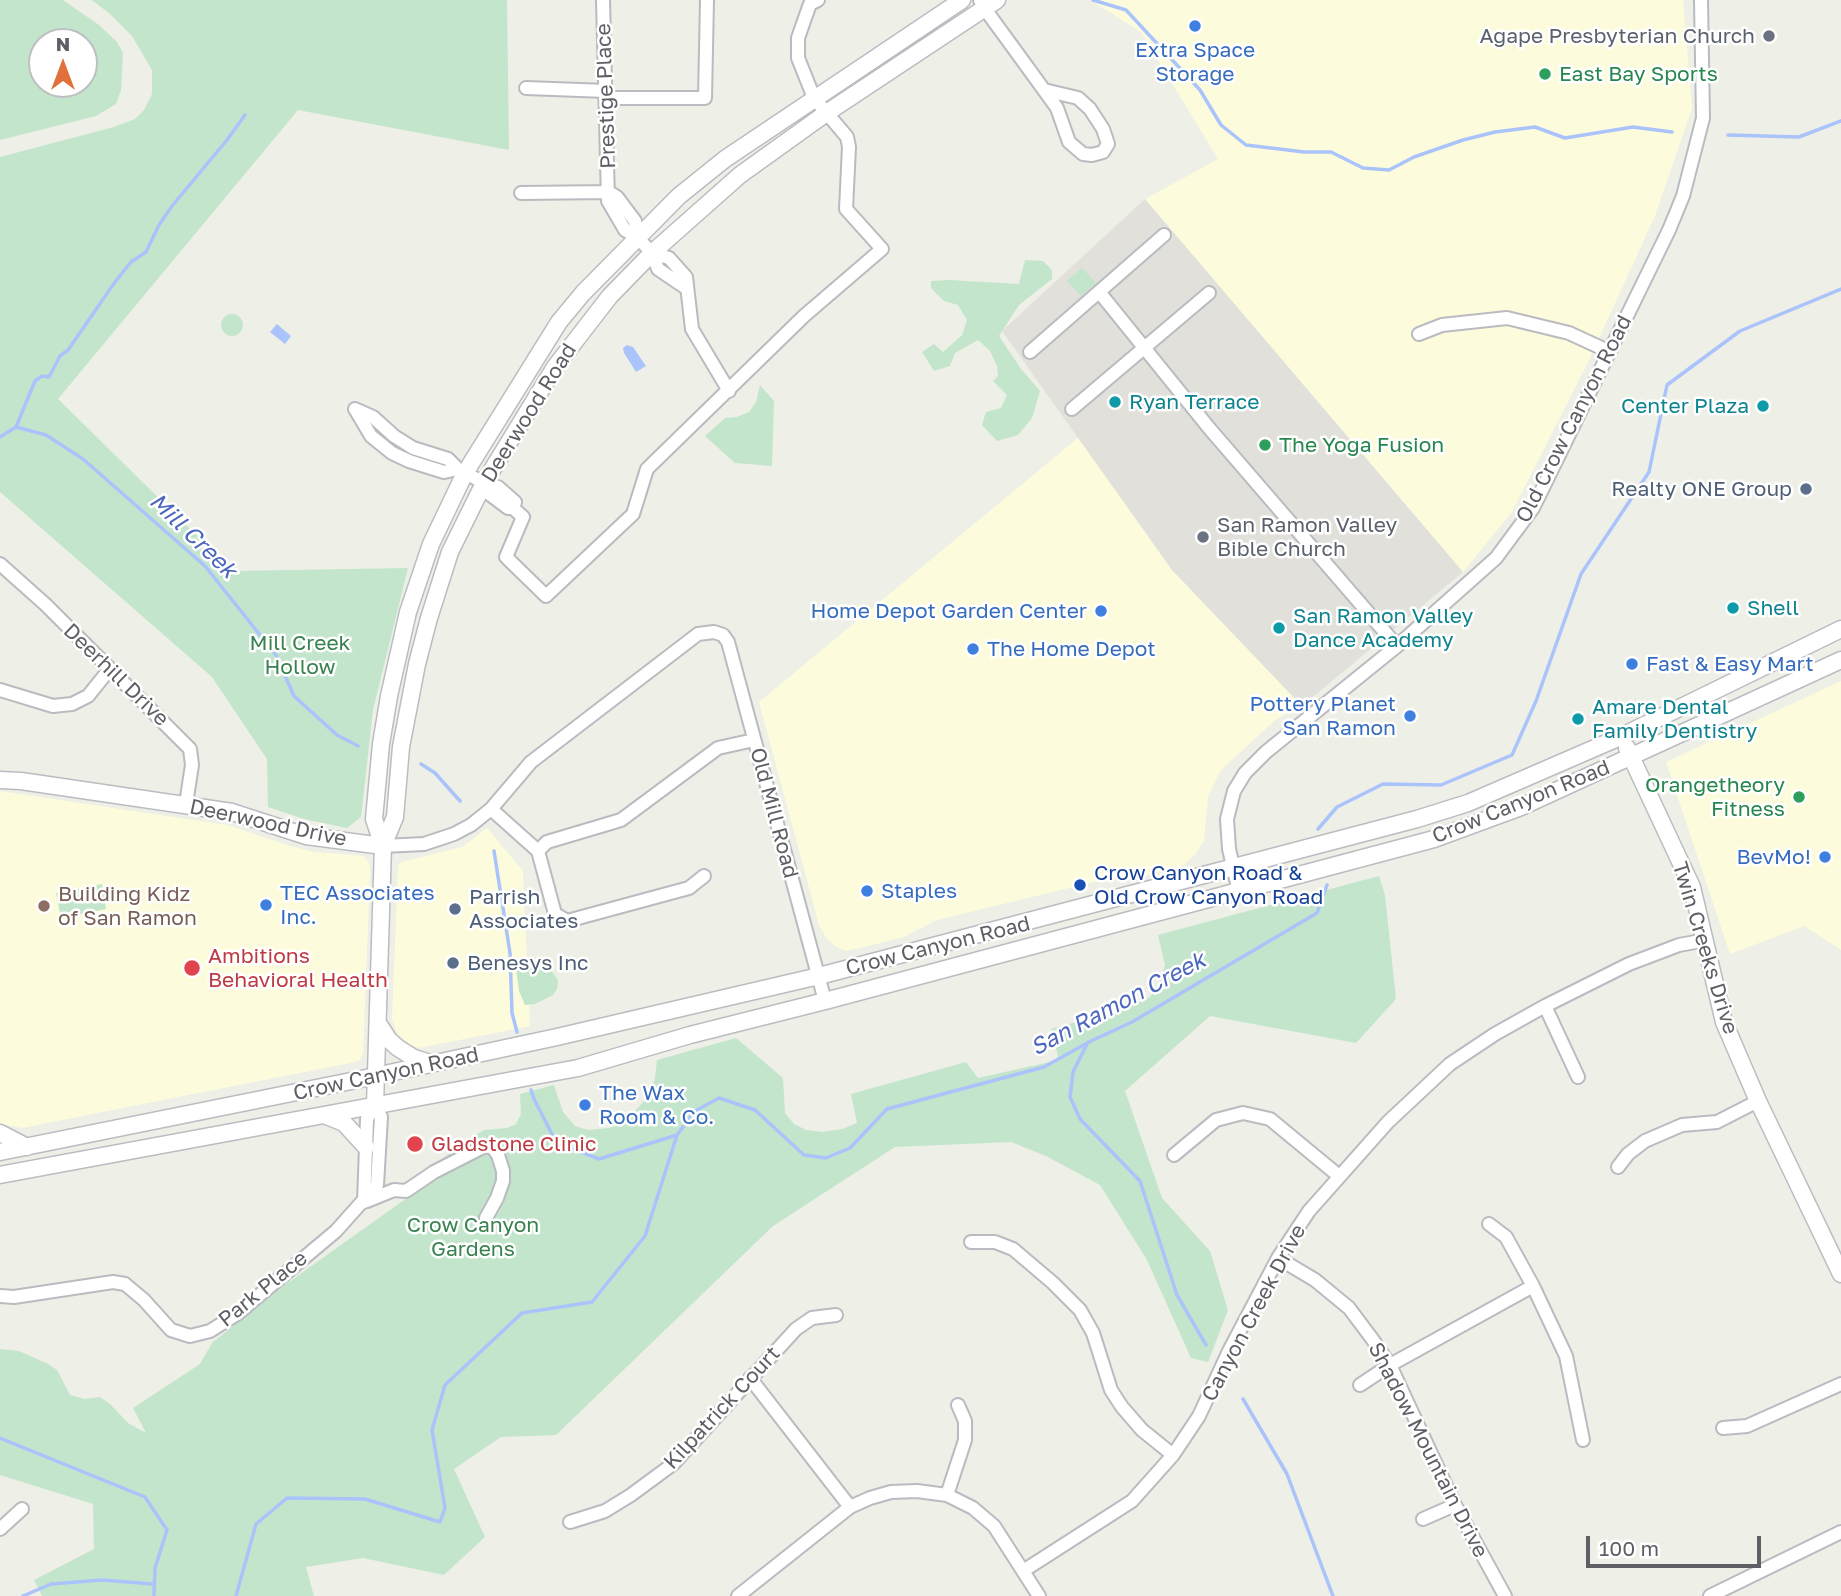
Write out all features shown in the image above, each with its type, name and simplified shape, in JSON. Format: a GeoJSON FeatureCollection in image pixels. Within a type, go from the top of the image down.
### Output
{"type":"FeatureCollection","features":[{"type":"Feature","properties":{"kind":"main road","name":"Deerwood Road"},"geometry":{"type":"LineString","coordinates":[[374,1105],[383,846],[374,819],[381,744],[396,659],[408,612],[431,544],[462,471],[559,322],[636,237],[679,196],[725,159],[962,0]]}},
{"type":"Feature","properties":{"kind":"main road","name":"Deerwood Road"},"geometry":{"type":"LineString","coordinates":[[383,846],[395,817],[403,735],[429,618],[450,552],[555,366],[610,296],[652,253],[740,175],[987,3]]}},
{"type":"Feature","properties":{"kind":"main road","name":"Crow Canyon Road"},"geometry":{"type":"LineString","coordinates":[[0,1152],[433,1064],[819,976],[1417,820],[1468,803],[1622,736],[1841,629]]}},
{"type":"Feature","properties":{"kind":"main road","name":"Crow Canyon Road"},"geometry":{"type":"LineString","coordinates":[[0,1175],[578,1068],[690,1035],[825,1002],[1440,837],[1521,807],[1841,660]]}},
{"type":"Feature","properties":{"kind":"main road","name":"Twin Creeks Drive"},"geometry":{"type":"LineString","coordinates":[[1622,736],[1692,887],[1724,1022],[1758,1101],[1841,1275]]}},
{"type":"Feature","properties":{"kind":"main road","name":"Deerwood Drive"},"geometry":{"type":"LineString","coordinates":[[0,780],[232,811],[306,836],[383,846]]}},
{"type":"Feature","properties":{"kind":"main road"},"geometry":{"type":"LineString","coordinates":[[378,1022],[389,1040],[398,1048],[414,1058],[433,1064]]}},
{"type":"Feature","properties":{"kind":"main road"},"geometry":{"type":"LineString","coordinates":[[321,1115],[344,1123],[366,1147]]}},
{"type":"Feature","properties":{"kind":"main road"},"geometry":{"type":"LineString","coordinates":[[0,1133],[27,1147]]}},
{"type":"Feature","properties":{"kind":"street","name":"Prestige Place"},"geometry":{"type":"LineString","coordinates":[[603,0],[609,192],[617,197],[635,221],[636,237]]}},
{"type":"Feature","properties":{"kind":"street"},"geometry":{"type":"LineString","coordinates":[[526,88],[705,98],[707,0]]}},
{"type":"Feature","properties":{"kind":"street"},"geometry":{"type":"LineString","coordinates":[[462,471],[444,472],[392,453],[371,436],[355,409],[373,417],[402,442],[448,459],[462,471],[486,484],[488,493],[523,517],[506,557],[545,596],[633,514],[647,469],[804,316],[882,249],[846,209],[849,147],[847,137],[814,98],[798,58],[798,38],[810,5],[818,0]]}},
{"type":"Feature","properties":{"kind":"street","name":"Old Crow Canyon Road"},"geometry":{"type":"LineString","coordinates":[[1239,892],[1228,849],[1227,819],[1234,791],[1245,773],[1266,751],[1397,646],[1496,558],[1533,508],[1608,351],[1670,230],[1683,196],[1703,118],[1701,0]]}},
{"type":"Feature","properties":{"kind":"street"},"geometry":{"type":"LineString","coordinates":[[987,3],[1044,90],[1057,108],[1069,142],[1083,154],[1103,152],[1108,144],[1103,129],[1090,109],[1078,98],[1044,90]]}},
{"type":"Feature","properties":{"kind":"street"},"geometry":{"type":"LineString","coordinates":[[522,193],[609,192]]}},
{"type":"Feature","properties":{"kind":"street"},"geometry":{"type":"LineString","coordinates":[[1030,352],[1164,235]]}},
{"type":"Feature","properties":{"kind":"street"},"geometry":{"type":"LineString","coordinates":[[636,237],[652,253],[669,258],[686,277],[692,329],[729,391]]}},
{"type":"Feature","properties":{"kind":"street"},"geometry":{"type":"LineString","coordinates":[[1100,293],[1209,428],[1397,646]]}},
{"type":"Feature","properties":{"kind":"street"},"geometry":{"type":"LineString","coordinates":[[1072,409],[1209,293]]}},
{"type":"Feature","properties":{"kind":"street"},"geometry":{"type":"LineString","coordinates":[[1419,334],[1442,325],[1507,318],[1569,333],[1608,351]]}},
{"type":"Feature","properties":{"kind":"street","name":"Deerhill Drive"},"geometry":{"type":"LineString","coordinates":[[0,564],[46,605],[190,749],[192,765],[186,804]]}},
{"type":"Feature","properties":{"kind":"street","name":"Deerwood Drive"},"geometry":{"type":"LineString","coordinates":[[383,846],[424,844],[471,825],[491,809],[531,762],[698,634],[714,632]]}},
{"type":"Feature","properties":{"kind":"street","name":"Old Mill Road"},"geometry":{"type":"LineString","coordinates":[[714,632],[723,635],[728,642],[825,1002]]}},
{"type":"Feature","properties":{"kind":"street"},"geometry":{"type":"LineString","coordinates":[[0,690],[53,706],[72,704],[88,696],[109,670]]}},
{"type":"Feature","properties":{"kind":"street"},"geometry":{"type":"LineString","coordinates":[[538,851],[547,842],[621,820],[718,748],[754,740]]}},
{"type":"Feature","properties":{"kind":"street"},"geometry":{"type":"LineString","coordinates":[[491,809],[538,851],[555,915],[567,921],[689,888],[704,876]]}},
{"type":"Feature","properties":{"kind":"street","name":"Canyon Creek Drive"},"geometry":{"type":"LineString","coordinates":[[1023,1571],[1132,1502],[1173,1455],[1199,1416],[1229,1351],[1278,1258],[1309,1212],[1388,1122],[1450,1064],[1495,1034],[1545,1006],[1653,954],[1706,940]]}},
{"type":"Feature","properties":{"kind":"street"},"geometry":{"type":"LineString","coordinates":[[1545,1006],[1578,1077]]}},
{"type":"Feature","properties":{"kind":"street"},"geometry":{"type":"LineString","coordinates":[[1618,1167],[1628,1154],[1645,1141],[1682,1125],[1717,1122],[1758,1101]]}},
{"type":"Feature","properties":{"kind":"street"},"geometry":{"type":"LineString","coordinates":[[374,1105],[367,1119],[364,1202],[394,1190],[406,1191],[434,1172],[485,1146],[493,1148],[498,1154],[503,1171],[498,1198],[486,1218]]}},
{"type":"Feature","properties":{"kind":"street","name":"Park Place"},"geometry":{"type":"LineString","coordinates":[[0,1296],[14,1297],[113,1282],[125,1283],[171,1330],[190,1336],[210,1331],[237,1314],[300,1258],[336,1231],[377,1185],[381,1117],[374,1105]]}},
{"type":"Feature","properties":{"kind":"street"},"geometry":{"type":"LineString","coordinates":[[1174,1155],[1216,1120],[1243,1113],[1270,1119],[1339,1176]]}},
{"type":"Feature","properties":{"kind":"street"},"geometry":{"type":"LineString","coordinates":[[1489,1224],[1506,1237],[1566,1356],[1583,1440]]}},
{"type":"Feature","properties":{"kind":"street"},"geometry":{"type":"LineString","coordinates":[[971,1242],[995,1242],[1013,1249],[1080,1310],[1093,1333],[1111,1390],[1142,1430],[1173,1455]]}},
{"type":"Feature","properties":{"kind":"street","name":"Shadow Mountain Drive"},"geometry":{"type":"LineString","coordinates":[[1278,1258],[1315,1280],[1349,1308],[1390,1365],[1455,1505],[1505,1596]]}},
{"type":"Feature","properties":{"kind":"street"},"geometry":{"type":"LineString","coordinates":[[1360,1385],[1390,1365],[1533,1286]]}},
{"type":"Feature","properties":{"kind":"street","name":"Kilpatrick Court"},"geometry":{"type":"LineString","coordinates":[[570,1522],[605,1511],[673,1464],[796,1329],[812,1318],[836,1315]]}},
{"type":"Feature","properties":{"kind":"street"},"geometry":{"type":"LineString","coordinates":[[750,1378],[850,1507]]}},
{"type":"Feature","properties":{"kind":"street"},"geometry":{"type":"LineString","coordinates":[[1723,1428],[1747,1426],[1841,1384]]}},
{"type":"Feature","properties":{"kind":"street"},"geometry":{"type":"LineString","coordinates":[[947,1495],[965,1440],[965,1421],[958,1405]]}},
{"type":"Feature","properties":{"kind":"street"},"geometry":{"type":"LineString","coordinates":[[738,1596],[850,1507],[870,1497],[917,1490],[947,1495],[973,1508],[994,1526],[1039,1596]]}},
{"type":"Feature","properties":{"kind":"street"},"geometry":{"type":"LineString","coordinates":[[1423,1519],[1455,1505]]}},
{"type":"Feature","properties":{"kind":"street"},"geometry":{"type":"LineString","coordinates":[[0,1529],[22,1509]]}},
{"type":"Feature","properties":{"kind":"street"},"geometry":{"type":"LineString","coordinates":[[1710,1596],[1841,1532]]}},
{"type":"Feature","properties":{"kind":"shaded area"},"geometry":{"type":"Polygon","coordinates":[[[1090,0],[1683,0],[1692,108],[1655,216],[1589,360],[1512,512],[1463,572],[1145,199],[1218,159],[1141,32],[1090,0]]]}},
{"type":"Feature","properties":{"kind":"shaded area"},"geometry":{"type":"Polygon","coordinates":[[[1145,199],[1463,572],[1302,706],[1172,570],[1002,331],[1145,199]]]}},
{"type":"Feature","properties":{"kind":"shaded area"},"geometry":{"type":"Polygon","coordinates":[[[1079,437],[1172,570],[1302,706],[1275,720],[1221,770],[1208,797],[1204,841],[1194,856],[1183,865],[1133,879],[1098,881],[937,920],[903,937],[845,951],[826,938],[819,925],[759,702],[1079,437]]]}},
{"type":"Feature","properties":{"kind":"shaded area"},"geometry":{"type":"Polygon","coordinates":[[[1841,681],[1841,950],[1804,926],[1730,954],[1666,762],[1841,681]]]}},
{"type":"Feature","properties":{"kind":"shaded area"},"geometry":{"type":"Polygon","coordinates":[[[0,791],[227,825],[314,852],[364,856],[370,865],[370,875],[363,1054],[360,1060],[22,1128],[0,1124],[0,791]]]}},
{"type":"Feature","properties":{"kind":"shaded area"},"geometry":{"type":"Polygon","coordinates":[[[487,828],[523,871],[530,1026],[419,1048],[410,1045],[397,1033],[392,1019],[398,866],[401,862],[462,847],[487,828]]]}},
{"type":"Feature","properties":{"kind":"green space"},"geometry":{"type":"Polygon","coordinates":[[[0,0],[63,0],[99,25],[117,42],[123,53],[121,90],[116,104],[96,116],[0,140],[0,0]]]}},
{"type":"Feature","properties":{"kind":"green space","name":"Mill Creek Hollow"},"geometry":{"type":"Polygon","coordinates":[[[92,0],[507,0],[509,150],[298,110],[58,399],[233,571],[408,568],[373,710],[361,817],[347,828],[304,819],[268,807],[267,759],[212,677],[0,492],[0,157],[135,119],[144,110],[152,94],[152,70],[132,36],[92,0]]]}},
{"type":"Feature","properties":{"kind":"green space"},"geometry":{"type":"Polygon","coordinates":[[[1025,260],[1043,261],[1052,270],[1052,279],[1019,305],[999,336],[1040,391],[1032,418],[1018,435],[997,441],[982,425],[986,412],[1001,408],[1007,395],[993,381],[998,376],[997,366],[990,351],[978,340],[955,353],[950,366],[934,371],[922,352],[934,344],[943,352],[962,335],[967,320],[958,305],[944,301],[931,288],[931,281],[1019,284],[1025,260]]]}},
{"type":"Feature","properties":{"kind":"green space"},"geometry":{"type":"Polygon","coordinates":[[[1082,268],[1096,283],[1081,296],[1067,281],[1082,268]]]}},
{"type":"Feature","properties":{"kind":"green space"},"geometry":{"type":"Polygon","coordinates":[[[232,314],[240,317],[243,325],[240,333],[232,336],[224,333],[221,325],[224,317],[232,314]]]}},
{"type":"Feature","properties":{"kind":"green space"},"geometry":{"type":"Polygon","coordinates":[[[760,385],[774,401],[772,466],[735,463],[705,436],[725,418],[749,412],[756,402],[760,385]]]}},
{"type":"Feature","properties":{"kind":"green space","name":"Crow Canyon Gardens"},"geometry":{"type":"Polygon","coordinates":[[[1379,876],[1385,895],[1396,999],[1356,1043],[1210,1016],[1125,1091],[1162,1198],[1210,1251],[1228,1310],[1208,1362],[1191,1358],[1147,1260],[1100,1185],[1046,1156],[1011,1142],[895,1147],[773,1226],[556,1435],[501,1437],[454,1469],[485,1537],[444,1575],[363,1558],[306,1567],[314,1596],[42,1596],[34,1580],[94,1549],[93,1504],[0,1475],[0,1349],[19,1351],[48,1364],[57,1370],[70,1395],[85,1399],[100,1397],[128,1423],[146,1433],[133,1408],[200,1364],[212,1343],[279,1289],[414,1193],[426,1171],[466,1141],[484,1130],[507,1128],[516,1124],[521,1114],[520,1094],[554,1085],[563,1112],[575,1126],[588,1130],[609,1128],[620,1124],[649,1095],[657,1060],[736,1038],[783,1078],[785,1113],[794,1124],[806,1130],[822,1132],[842,1129],[857,1123],[851,1094],[966,1062],[978,1078],[1059,1060],[1051,1029],[1126,1008],[1150,997],[1159,985],[1165,965],[1158,935],[1379,876]]]}},
{"type":"Feature","properties":{"kind":"green space"},"geometry":{"type":"Polygon","coordinates":[[[102,884],[106,909],[61,918],[56,893],[102,884]]]}},
{"type":"Feature","properties":{"kind":"green space"},"geometry":{"type":"Polygon","coordinates":[[[529,958],[543,970],[550,969],[558,980],[553,995],[535,1004],[525,1005],[519,991],[515,962],[529,958]]]}},
{"type":"Feature","properties":{"kind":"water"},"geometry":{"type":"Polygon","coordinates":[[[277,324],[291,336],[285,344],[270,332],[277,324]]]}},
{"type":"Feature","properties":{"kind":"water"},"geometry":{"type":"Polygon","coordinates":[[[627,345],[633,347],[646,366],[636,372],[624,353],[623,348],[627,345]]]}},
{"type":"Feature","properties":{"kind":"waterway"},"geometry":{"type":"LineString","coordinates":[[1093,0],[1126,10],[1200,90],[1221,125],[1246,145],[1304,152],[1331,152],[1363,168],[1389,170],[1414,157],[1495,132],[1535,127],[1565,138],[1633,127],[1672,132]]}},
{"type":"Feature","properties":{"kind":"waterway"},"geometry":{"type":"LineString","coordinates":[[16,427],[35,381],[42,376],[49,377],[60,356],[68,350],[115,282],[131,262],[146,252],[172,206],[245,115]]}},
{"type":"Feature","properties":{"kind":"waterway"},"geometry":{"type":"LineString","coordinates":[[1728,135],[1799,137],[1841,121]]}},
{"type":"Feature","properties":{"kind":"waterway","name":"San Ramon Creek"},"geometry":{"type":"LineString","coordinates":[[1318,829],[1337,807],[1383,784],[1441,785],[1512,755],[1536,701],[1581,574],[1649,472],[1667,385],[1740,331],[1841,289]]}},
{"type":"Feature","properties":{"kind":"waterway","name":"Mill Creek"},"geometry":{"type":"LineString","coordinates":[[0,437],[16,427],[46,435],[83,459],[205,566],[276,655],[294,696],[337,735],[358,746]]}},
{"type":"Feature","properties":{"kind":"waterway","name":"Mill Creek"},"geometry":{"type":"LineString","coordinates":[[421,764],[435,773],[460,801]]}},
{"type":"Feature","properties":{"kind":"waterway","name":"Mill Creek"},"geometry":{"type":"LineString","coordinates":[[494,851],[510,953],[512,1013],[517,1032]]}},
{"type":"Feature","properties":{"kind":"waterway","name":"San Ramon Creek"},"geometry":{"type":"LineString","coordinates":[[236,1596],[256,1524],[287,1498],[365,1499],[440,1522],[445,1508],[432,1430],[445,1385],[522,1313],[592,1302],[645,1236],[677,1135],[695,1111],[719,1098],[755,1110],[804,1155],[826,1158],[850,1148],[887,1109],[1044,1067],[1132,1022],[1317,913],[1327,885]]}},
{"type":"Feature","properties":{"kind":"waterway"},"geometry":{"type":"LineString","coordinates":[[1087,1044],[1073,1072],[1070,1097],[1080,1119],[1140,1181],[1177,1295],[1206,1345]]}},
{"type":"Feature","properties":{"kind":"waterway","name":"Mill Creek"},"geometry":{"type":"LineString","coordinates":[[531,1090],[556,1142],[599,1159],[677,1135]]}},
{"type":"Feature","properties":{"kind":"waterway"},"geometry":{"type":"LineString","coordinates":[[1243,1399],[1287,1474],[1333,1596]]}},
{"type":"Feature","properties":{"kind":"waterway"},"geometry":{"type":"LineString","coordinates":[[0,1438],[145,1497],[167,1530],[155,1568],[154,1596]]}},
{"type":"Feature","properties":{"kind":"waterway"},"geometry":{"type":"LineString","coordinates":[[23,1596],[51,1584],[102,1580],[153,1584]]}},
{"type":"Feature","properties":{"kind":"place","name":"Extra Space Storage"},"geometry":{"type":"Point","coordinates":[1195,26]}},
{"type":"Feature","properties":{"kind":"place","name":"Agape Presbyterian Church"},"geometry":{"type":"Point","coordinates":[1769,36]}},
{"type":"Feature","properties":{"kind":"place","name":"East Bay Sports"},"geometry":{"type":"Point","coordinates":[1545,74]}},
{"type":"Feature","properties":{"kind":"place","name":"Ryan Terrace"},"geometry":{"type":"Point","coordinates":[1115,402]}},
{"type":"Feature","properties":{"kind":"place","name":"Center Plaza"},"geometry":{"type":"Point","coordinates":[1763,406]}},
{"type":"Feature","properties":{"kind":"place","name":"The Yoga Fusion"},"geometry":{"type":"Point","coordinates":[1265,445]}},
{"type":"Feature","properties":{"kind":"place","name":"Realty ONE Group"},"geometry":{"type":"Point","coordinates":[1806,489]}},
{"type":"Feature","properties":{"kind":"place","name":"San Ramon Valley Bible Church"},"geometry":{"type":"Point","coordinates":[1203,537]}},
{"type":"Feature","properties":{"kind":"place","name":"Shell"},"geometry":{"type":"Point","coordinates":[1733,608]}},
{"type":"Feature","properties":{"kind":"place","name":"Home Depot Garden Center"},"geometry":{"type":"Point","coordinates":[1101,611]}},
{"type":"Feature","properties":{"kind":"place","name":"San Ramon Valley Dance Academy"},"geometry":{"type":"Point","coordinates":[1279,628]}},
{"type":"Feature","properties":{"kind":"place","name":"The Home Depot"},"geometry":{"type":"Point","coordinates":[973,649]}},
{"type":"Feature","properties":{"kind":"place","name":"Fast & Easy Mart"},"geometry":{"type":"Point","coordinates":[1632,664]}},
{"type":"Feature","properties":{"kind":"place","name":"Pottery Planet San Ramon"},"geometry":{"type":"Point","coordinates":[1410,716]}},
{"type":"Feature","properties":{"kind":"place","name":"Amare Dental Family Dentistry"},"geometry":{"type":"Point","coordinates":[1578,719]}},
{"type":"Feature","properties":{"kind":"place","name":"Orangetheory Fitness"},"geometry":{"type":"Point","coordinates":[1799,797]}},
{"type":"Feature","properties":{"kind":"place","name":"BevMo!"},"geometry":{"type":"Point","coordinates":[1825,857]}},
{"type":"Feature","properties":{"kind":"place","name":"Crow Canyon Road & Old Crow Canyon Road"},"geometry":{"type":"Point","coordinates":[1080,885]}},
{"type":"Feature","properties":{"kind":"place","name":"Staples"},"geometry":{"type":"Point","coordinates":[867,891]}},
{"type":"Feature","properties":{"kind":"place","name":"TEC Associates Inc."},"geometry":{"type":"Point","coordinates":[266,905]}},
{"type":"Feature","properties":{"kind":"place","name":"Building Kidz of San Ramon"},"geometry":{"type":"Point","coordinates":[44,906]}},
{"type":"Feature","properties":{"kind":"place","name":"Parrish Associates"},"geometry":{"type":"Point","coordinates":[455,909]}},
{"type":"Feature","properties":{"kind":"place","name":"Benesys Inc"},"geometry":{"type":"Point","coordinates":[453,963]}},
{"type":"Feature","properties":{"kind":"place","name":"Ambitions Behavioral Health"},"geometry":{"type":"Point","coordinates":[192,968]}},
{"type":"Feature","properties":{"kind":"place","name":"The Wax Room & Co."},"geometry":{"type":"Point","coordinates":[585,1105]}},
{"type":"Feature","properties":{"kind":"place","name":"Gladstone Clinic"},"geometry":{"type":"Point","coordinates":[415,1144]}}]}
